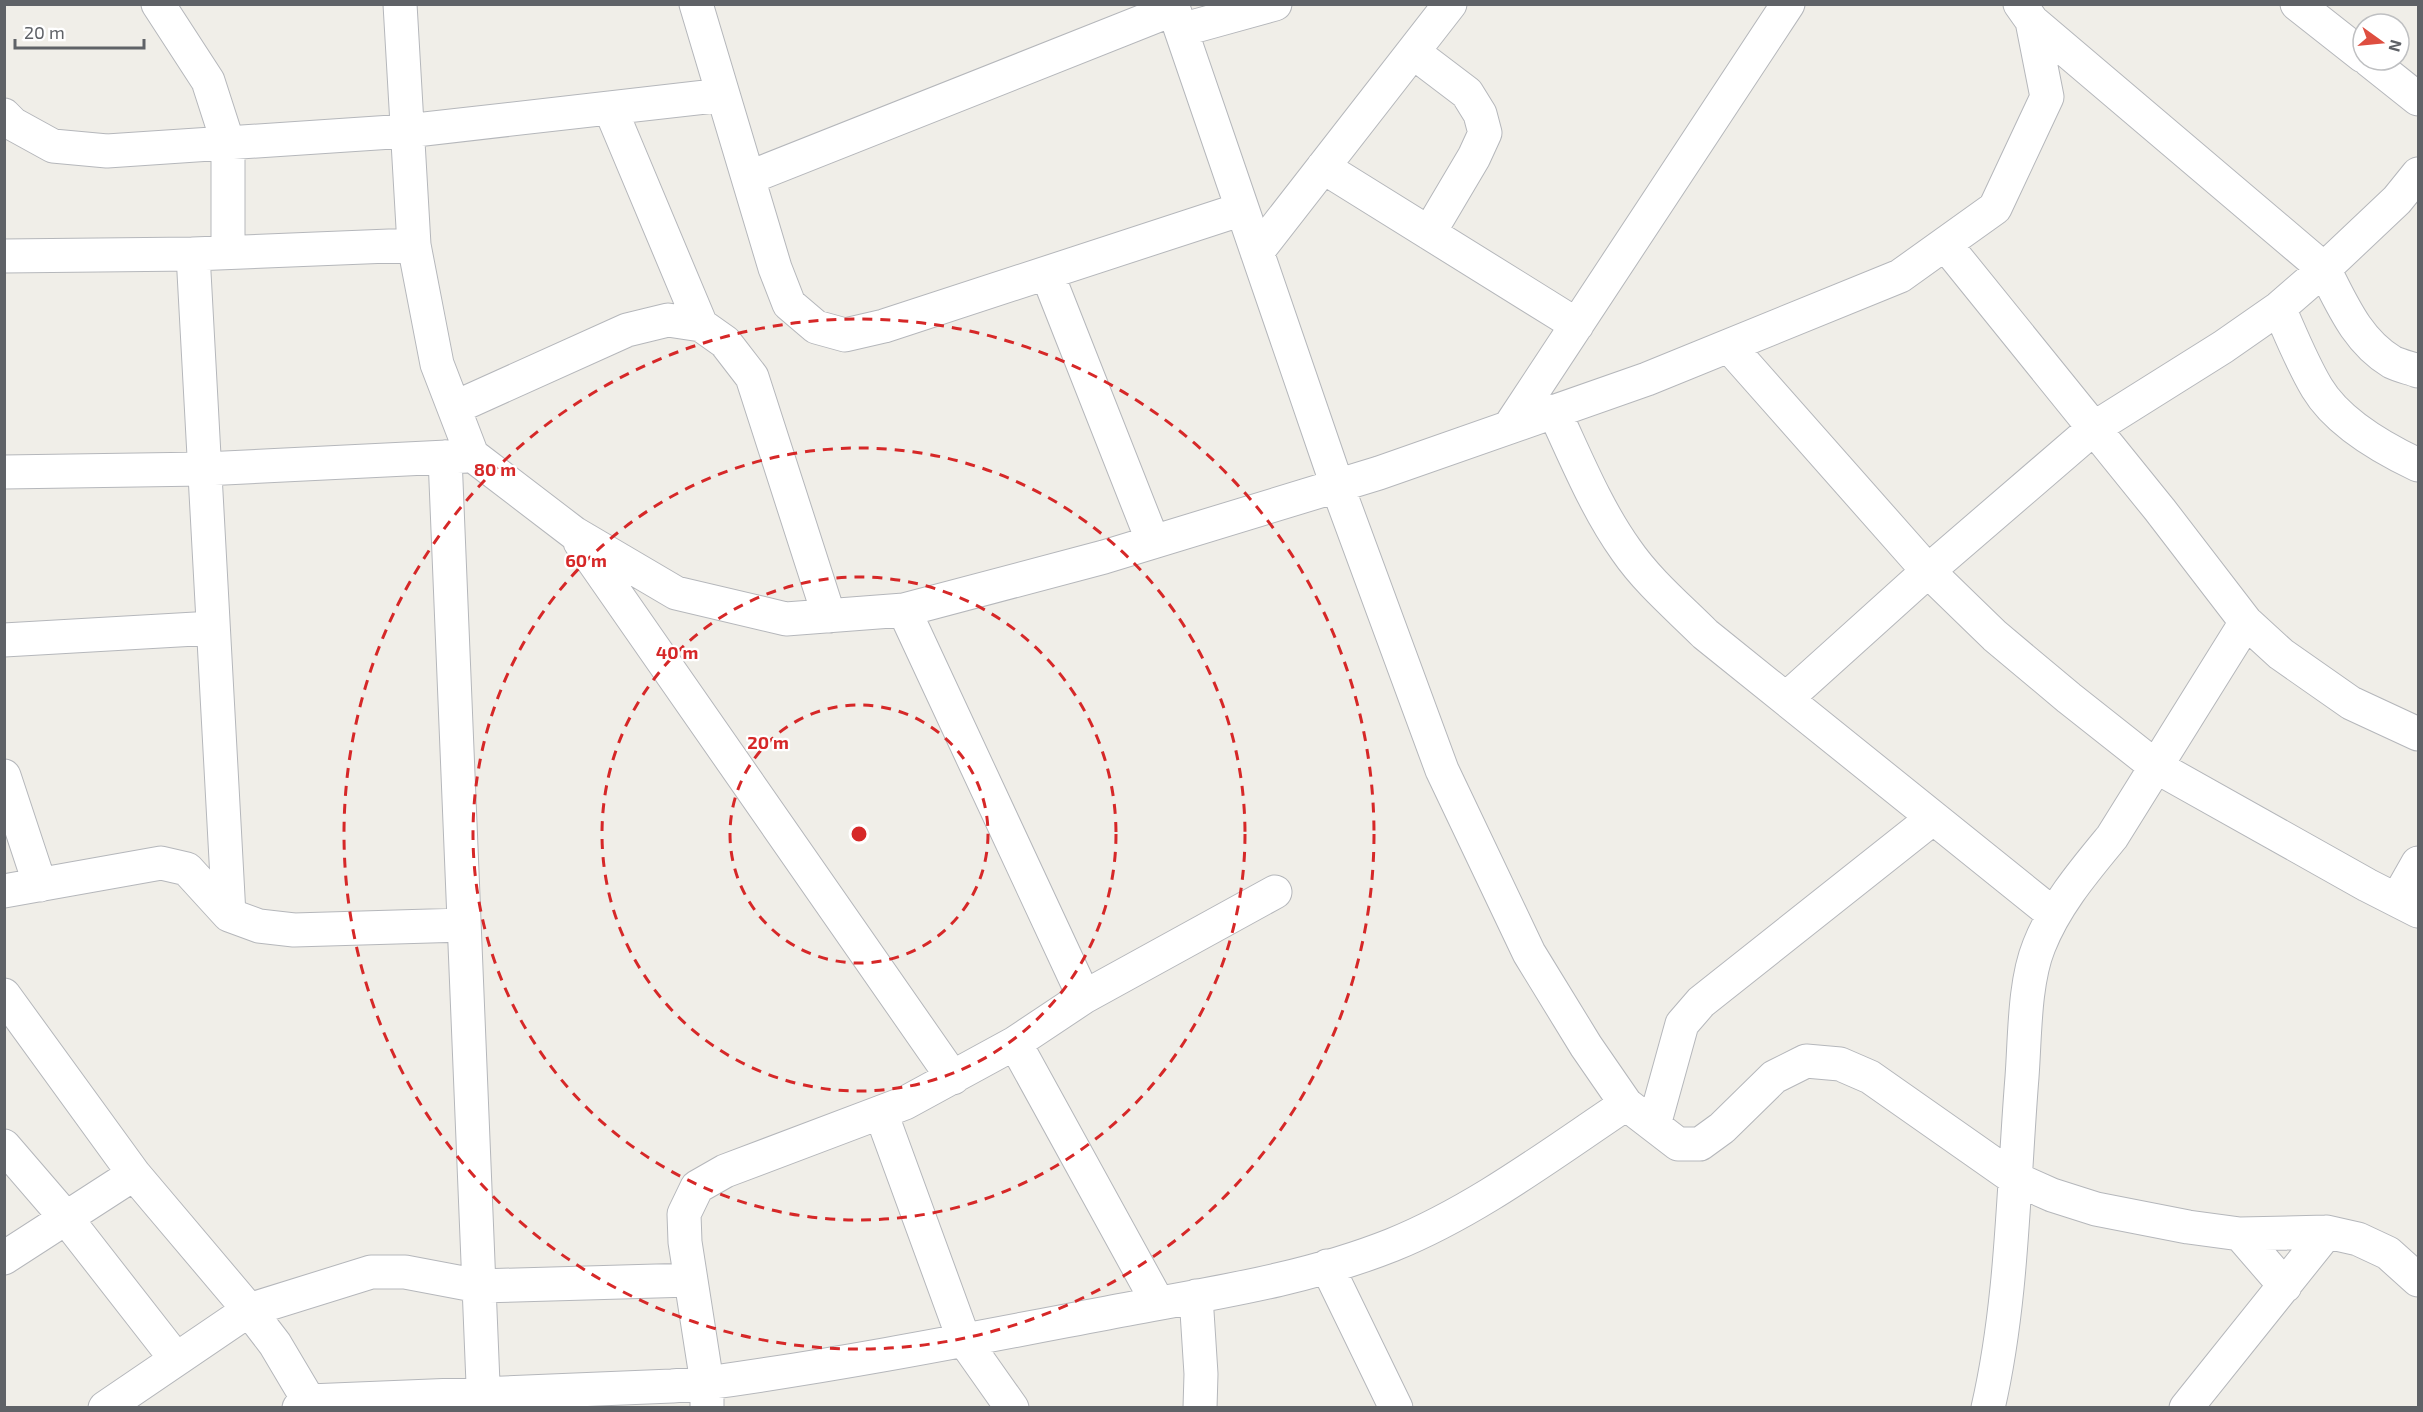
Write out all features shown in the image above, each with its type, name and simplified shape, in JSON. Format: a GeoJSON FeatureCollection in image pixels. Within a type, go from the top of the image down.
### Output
{"type":"FeatureCollection","features":[{"type":"Feature","properties":{"kind":"street"},"geometry":{"type":"LineString","coordinates":[[158,4],[208,81],[228,143],[228,252]]}},
{"type":"Feature","properties":{"kind":"street"},"geometry":{"type":"LineString","coordinates":[[400,4],[414,244],[437,364],[454,408],[458,456],[464,925],[484,1401]]}},
{"type":"Feature","properties":{"kind":"street"},"geometry":{"type":"LineString","coordinates":[[696,4],[775,268],[789,304],[816,327],[846,335],[884,326],[1242,209]]}},
{"type":"Feature","properties":{"kind":"street"},"geometry":{"type":"LineString","coordinates":[[748,178],[1176,15],[1275,4]]}},
{"type":"Feature","properties":{"kind":"street"},"geometry":{"type":"LineString","coordinates":[[1257,252],[1450,4]]}},
{"type":"Feature","properties":{"kind":"street"},"geometry":{"type":"LineString","coordinates":[[1510,426],[1788,4]]}},
{"type":"Feature","properties":{"kind":"street"},"geometry":{"type":"LineString","coordinates":[[2314,10],[2351,45]]}},
{"type":"Feature","properties":{"kind":"street"},"geometry":{"type":"LineString","coordinates":[[4,472],[204,469],[458,456],[574,534],[676,593],[786,620],[904,610],[1153,542],[1379,473],[1647,379],[1900,276],[1995,208],[2047,97],[2026,13]]}},
{"type":"Feature","properties":{"kind":"street"},"geometry":{"type":"LineString","coordinates":[[2026,13],[2325,269],[2349,319],[2369,345],[2393,362],[2418,371]]}},
{"type":"Feature","properties":{"kind":"street"},"geometry":{"type":"LineString","coordinates":[[1176,15],[1337,485],[1442,770],[1488,871],[1529,953],[1586,1046],[1626,1104],[1678,1144],[1700,1144],[1722,1128],[1774,1077],[1806,1061],[1840,1064],[1870,1077],[2014,1178],[2052,1195],[2096,1209],[2188,1227],[2240,1234],[2327,1232],[2358,1239],[2388,1253],[2418,1280]]}},
{"type":"Feature","properties":{"kind":"street"},"geometry":{"type":"LineString","coordinates":[[1413,52],[1467,93],[1480,114],[1485,133],[1474,157],[1429,233]]}},
{"type":"Feature","properties":{"kind":"street"},"geometry":{"type":"LineString","coordinates":[[2384,72],[2418,99]]}},
{"type":"Feature","properties":{"kind":"street"},"geometry":{"type":"LineString","coordinates":[[4,115],[13,124],[53,146],[107,151],[407,131],[723,95]]}},
{"type":"Feature","properties":{"kind":"street"},"geometry":{"type":"LineString","coordinates":[[610,108],[701,325]]}},
{"type":"Feature","properties":{"kind":"street"},"geometry":{"type":"LineString","coordinates":[[1323,167],[1577,325]]}},
{"type":"Feature","properties":{"kind":"street"},"geometry":{"type":"LineString","coordinates":[[1786,699],[1928,571],[2094,428],[2223,347],[2279,308],[2325,269],[2397,200],[2418,174]]}},
{"type":"Feature","properties":{"kind":"street"},"geometry":{"type":"LineString","coordinates":[[4,256],[193,254],[414,244]]}},
{"type":"Feature","properties":{"kind":"street"},"geometry":{"type":"LineString","coordinates":[[1945,244],[2094,428],[2246,622],[2280,654],[2351,703],[2418,734]]}},
{"type":"Feature","properties":{"kind":"street"},"geometry":{"type":"LineString","coordinates":[[193,254],[229,915]]}},
{"type":"Feature","properties":{"kind":"street"},"geometry":{"type":"LineString","coordinates":[[1047,273],[1153,542]]}},
{"type":"Feature","properties":{"kind":"street"},"geometry":{"type":"LineString","coordinates":[[2279,308],[2318,390],[2345,419],[2394,454],[2418,465]]}},
{"type":"Feature","properties":{"kind":"street"},"geometry":{"type":"LineString","coordinates":[[454,408],[627,330],[668,320],[701,325],[725,342],[752,377],[828,616]]}},
{"type":"Feature","properties":{"kind":"street"},"geometry":{"type":"LineString","coordinates":[[1729,345],[1928,571],[1995,636],[2155,766],[2408,906],[2418,863]]}},
{"type":"Feature","properties":{"kind":"street"},"geometry":{"type":"LineString","coordinates":[[1554,411],[1597,501],[1626,550],[1654,585],[1705,634],[2054,914]]}},
{"type":"Feature","properties":{"kind":"street"},"geometry":{"type":"LineString","coordinates":[[574,534],[953,1078]]}},
{"type":"Feature","properties":{"kind":"street"},"geometry":{"type":"LineString","coordinates":[[904,610],[1084,997]]}},
{"type":"Feature","properties":{"kind":"street"},"geometry":{"type":"LineString","coordinates":[[1988,1407],[2002,1335],[2008,1282],[2030,981],[2038,948],[2054,914],[2083,872],[2112,837],[2246,622]]}},
{"type":"Feature","properties":{"kind":"street"},"geometry":{"type":"LineString","coordinates":[[4,640],[213,628]]}},
{"type":"Feature","properties":{"kind":"street"},"geometry":{"type":"LineString","coordinates":[[4,776],[40,885]]}},
{"type":"Feature","properties":{"kind":"street"},"geometry":{"type":"LineString","coordinates":[[1654,1125],[1682,1024],[1701,1002],[1933,818]]}},
{"type":"Feature","properties":{"kind":"street"},"geometry":{"type":"LineString","coordinates":[[4,891],[161,863],[187,869],[229,915],[259,926],[294,930],[464,925]]}},
{"type":"Feature","properties":{"kind":"street"},"geometry":{"type":"LineString","coordinates":[[707,1395],[685,1242],[684,1214],[697,1187],[725,1171],[905,1103],[1015,1043],[1084,997],[1275,892]]}},
{"type":"Feature","properties":{"kind":"street"},"geometry":{"type":"LineString","coordinates":[[4,995],[134,1174],[275,1344],[307,1405],[707,1395],[964,1340],[1290,1278],[1392,1245],[1464,1210],[1626,1104]]}},
{"type":"Feature","properties":{"kind":"street"},"geometry":{"type":"LineString","coordinates":[[1015,1043],[1158,1303]]}},
{"type":"Feature","properties":{"kind":"street"},"geometry":{"type":"LineString","coordinates":[[881,1113],[964,1340],[1012,1407]]}},
{"type":"Feature","properties":{"kind":"street"},"geometry":{"type":"LineString","coordinates":[[4,1146],[66,1218],[176,1359]]}},
{"type":"Feature","properties":{"kind":"street"},"geometry":{"type":"LineString","coordinates":[[4,1258],[134,1174]]}},
{"type":"Feature","properties":{"kind":"street"},"geometry":{"type":"LineString","coordinates":[[2186,1407],[2327,1232]]}},
{"type":"Feature","properties":{"kind":"street"},"geometry":{"type":"LineString","coordinates":[[2240,1234],[2285,1286]]}},
{"type":"Feature","properties":{"kind":"street"},"geometry":{"type":"LineString","coordinates":[[1327,1266],[1396,1407]]}},
{"type":"Feature","properties":{"kind":"street"},"geometry":{"type":"LineString","coordinates":[[105,1407],[249,1310],[371,1272],[405,1272],[479,1286],[691,1280]]}},
{"type":"Feature","properties":{"kind":"street"},"geometry":{"type":"LineString","coordinates":[[1196,1296],[1201,1374],[1200,1407]]}}]}
